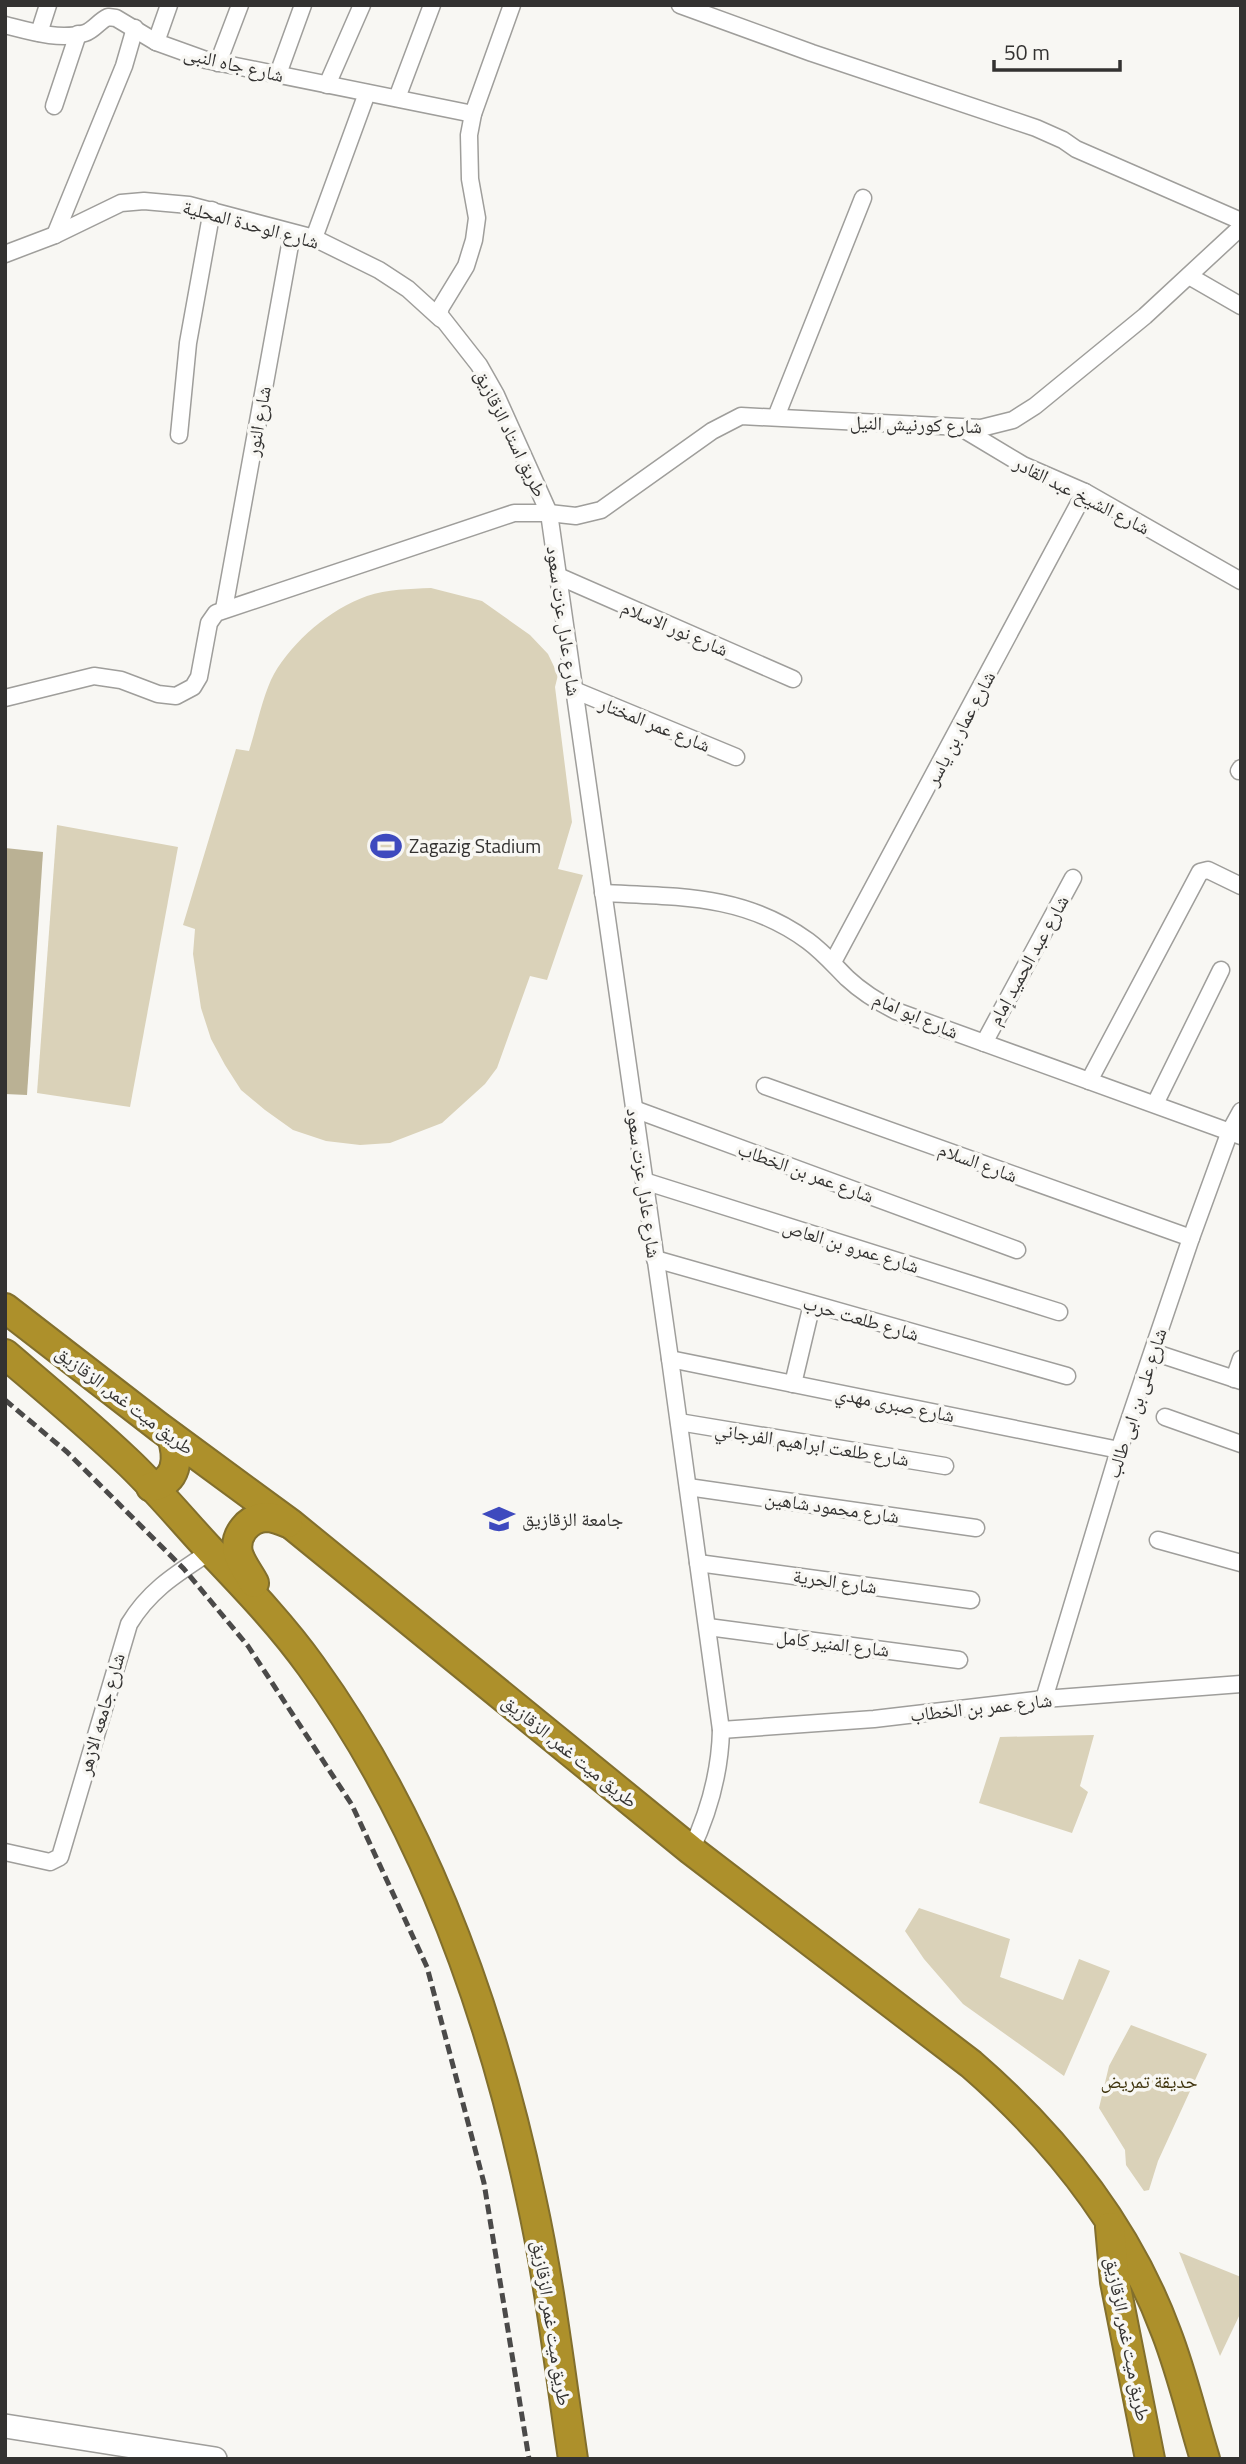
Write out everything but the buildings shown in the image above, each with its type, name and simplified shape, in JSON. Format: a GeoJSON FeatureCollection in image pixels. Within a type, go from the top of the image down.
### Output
{"type":"FeatureCollection","features":[{"type":"Feature","properties":{"kind":"highway","name":"طريق ميت غمر, الزقازيق"},"geometry":{"type":"LineString","coordinates":[[5,1308],[172,1437],[291,1524],[691,1850],[971,2064],[1002,2092],[1086,2185],[1110,2220],[1150,2293],[1166,2331],[1187,2399]]}},
{"type":"Feature","properties":{"kind":"highway","name":"طريق ميت غمر, الزقازيق"},"geometry":{"type":"LineString","coordinates":[[5,1354],[129,1463],[277,1621],[343,1713],[378,1770],[424,1860],[468,1969],[504,2084],[532,2200],[573,2459]]}},
{"type":"Feature","properties":{"kind":"highway"},"geometry":{"type":"LineString","coordinates":[[151,1487],[169,1480],[175,1469],[176,1454],[172,1437]]}},
{"type":"Feature","properties":{"kind":"highway"},"geometry":{"type":"LineString","coordinates":[[277,1621],[241,1561],[237,1549],[244,1526],[254,1519],[267,1517],[291,1524]]}},
{"type":"Feature","properties":{"kind":"highway","name":"طريق ميت غمر, الزقازيق"},"geometry":{"type":"LineString","coordinates":[[1110,2220],[1115,2282],[1150,2459]]}},
{"type":"Feature","properties":{"kind":"highway"},"geometry":{"type":"LineString","coordinates":[[1187,2399],[1192,2459]]}},
{"type":"Feature","properties":{"kind":"highway"},"geometry":{"type":"LineString","coordinates":[[1187,2399],[1205,2459]]}},
{"type":"Feature","properties":{"kind":"street"},"geometry":{"type":"LineString","coordinates":[[39,33],[48,5]]}},
{"type":"Feature","properties":{"kind":"street"},"geometry":{"type":"LineString","coordinates":[[54,106],[84,32],[99,5]]}},
{"type":"Feature","properties":{"kind":"street"},"geometry":{"type":"LineString","coordinates":[[156,42],[169,5]]}},
{"type":"Feature","properties":{"kind":"street"},"geometry":{"type":"LineString","coordinates":[[218,63],[240,5]]}},
{"type":"Feature","properties":{"kind":"street"},"geometry":{"type":"LineString","coordinates":[[278,75],[303,5]]}},
{"type":"Feature","properties":{"kind":"street"},"geometry":{"type":"LineString","coordinates":[[327,85],[362,5]]}},
{"type":"Feature","properties":{"kind":"street"},"geometry":{"type":"LineString","coordinates":[[397,98],[432,5]]}},
{"type":"Feature","properties":{"kind":"street"},"geometry":{"type":"LineString","coordinates":[[441,319],[441,307],[466,267],[474,240],[477,218],[469,159],[469,135],[473,114],[512,5]]}},
{"type":"Feature","properties":{"kind":"street"},"geometry":{"type":"LineString","coordinates":[[680,5],[812,54],[1036,128],[1076,149],[1241,221]]}},
{"type":"Feature","properties":{"kind":"street","name":"شارع جاه النبى"},"geometry":{"type":"LineString","coordinates":[[5,25],[39,33],[84,32],[108,17],[116,18],[156,42],[218,63],[473,114]]}},
{"type":"Feature","properties":{"kind":"street"},"geometry":{"type":"LineString","coordinates":[[55,235],[124,66],[135,28]]}},
{"type":"Feature","properties":{"kind":"street"},"geometry":{"type":"LineString","coordinates":[[314,238],[368,93]]}},
{"type":"Feature","properties":{"kind":"street"},"geometry":{"type":"LineString","coordinates":[[776,417],[863,198]]}},
{"type":"Feature","properties":{"kind":"street","name":"شارع الوحدة المحلية"},"geometry":{"type":"LineString","coordinates":[[5,254],[55,235],[121,203],[167,202],[212,209],[292,234],[314,238],[379,270],[408,289],[441,319]]}},
{"type":"Feature","properties":{"kind":"street"},"geometry":{"type":"LineString","coordinates":[[179,435],[187,354],[212,209]]}},
{"type":"Feature","properties":{"kind":"street","name":"شارع كورنيش النيل"},"geometry":{"type":"LineString","coordinates":[[224,609],[514,513],[576,516],[601,510],[725,423],[741,416],[961,428],[992,427],[1024,414],[1145,316],[1241,227]]}},
{"type":"Feature","properties":{"kind":"street","name":"شارع النور"},"geometry":{"type":"LineString","coordinates":[[224,609],[292,234]]}},
{"type":"Feature","properties":{"kind":"street"},"geometry":{"type":"LineString","coordinates":[[1189,276],[1241,306]]}},
{"type":"Feature","properties":{"kind":"street","name":"طريق استاد الزقازيق"},"geometry":{"type":"LineString","coordinates":[[441,319],[479,365],[496,395],[549,513]]}},
{"type":"Feature","properties":{"kind":"street","name":"شارع الشيخ عبد القادر"},"geometry":{"type":"LineString","coordinates":[[961,428],[1023,465],[1085,492],[1241,581]]}},
{"type":"Feature","properties":{"kind":"street","name":"شارع عمار بن ياسر"},"geometry":{"type":"LineString","coordinates":[[833,962],[1085,492]]}},
{"type":"Feature","properties":{"kind":"street","name":"شارع عادل عزت سعود"},"geometry":{"type":"LineString","coordinates":[[549,513],[721,1730],[713,1791],[691,1850]]}},
{"type":"Feature","properties":{"kind":"street","name":"شارع نور الاسلام"},"geometry":{"type":"LineString","coordinates":[[558,576],[793,679]]}},
{"type":"Feature","properties":{"kind":"street"},"geometry":{"type":"LineString","coordinates":[[5,698],[94,676],[121,680],[158,694],[176,696],[193,687],[199,677],[209,624],[216,613],[224,609]]}},
{"type":"Feature","properties":{"kind":"street","name":"شارع عمر المختار"},"geometry":{"type":"LineString","coordinates":[[574,690],[736,757]]}},
{"type":"Feature","properties":{"kind":"street"},"geometry":{"type":"LineString","coordinates":[[1089,1081],[1199,872],[1208,870],[1240,885]]}},
{"type":"Feature","properties":{"kind":"street","name":"شارع عبد الحميد إمام"},"geometry":{"type":"LineString","coordinates":[[984,1043],[1073,878]]}},
{"type":"Feature","properties":{"kind":"street","name":"شارع ابو امام"},"geometry":{"type":"LineString","coordinates":[[603,893],[699,898],[729,903],[785,925],[810,942],[861,990],[896,1011],[1235,1133]]}},
{"type":"Feature","properties":{"kind":"street"},"geometry":{"type":"LineString","coordinates":[[1155,1104],[1221,970]]}},
{"type":"Feature","properties":{"kind":"street","name":"شارع السلام"},"geometry":{"type":"LineString","coordinates":[[765,1086],[1191,1238]]}},
{"type":"Feature","properties":{"kind":"street","name":"شارع عمر بن الخطاب"},"geometry":{"type":"LineString","coordinates":[[634,1110],[1017,1250]]}},
{"type":"Feature","properties":{"kind":"street","name":"شارع على بن ابى طالب"},"geometry":{"type":"LineString","coordinates":[[1044,1699],[1119,1450],[1191,1238],[1235,1133],[1241,1111]]}},
{"type":"Feature","properties":{"kind":"street","name":"شارع عمرو بن العاص"},"geometry":{"type":"LineString","coordinates":[[644,1181],[1059,1312]]}},
{"type":"Feature","properties":{"kind":"street","name":"شارع طلعت حرب"},"geometry":{"type":"LineString","coordinates":[[655,1259],[1067,1377]]}},
{"type":"Feature","properties":{"kind":"street"},"geometry":{"type":"LineString","coordinates":[[793,1384],[812,1304]]}},
{"type":"Feature","properties":{"kind":"street"},"geometry":{"type":"LineString","coordinates":[[1153,1352],[1237,1380],[1241,1359]]}},
{"type":"Feature","properties":{"kind":"street","name":"شارع صبرى مهدي"},"geometry":{"type":"LineString","coordinates":[[670,1359],[1119,1450]]}},
{"type":"Feature","properties":{"kind":"street"},"geometry":{"type":"LineString","coordinates":[[1165,1417],[1241,1444]]}},
{"type":"Feature","properties":{"kind":"street","name":"شارع طلعت ابراهيم الفرجاني"},"geometry":{"type":"LineString","coordinates":[[679,1422],[945,1466]]}},
{"type":"Feature","properties":{"kind":"street","name":"شارع محمود شاهين"},"geometry":{"type":"LineString","coordinates":[[688,1488],[976,1528]]}},
{"type":"Feature","properties":{"kind":"street"},"geometry":{"type":"LineString","coordinates":[[1158,1540],[1241,1563]]}},
{"type":"Feature","properties":{"kind":"street","name":"شارع جامعه الازهر"},"geometry":{"type":"LineString","coordinates":[[5,1852],[50,1862],[60,1857],[129,1624],[141,1604],[157,1587],[211,1551]]}},
{"type":"Feature","properties":{"kind":"street","name":"شارع الحرية"},"geometry":{"type":"LineString","coordinates":[[698,1563],[971,1600]]}},
{"type":"Feature","properties":{"kind":"street","name":"شارع المنير كامل"},"geometry":{"type":"LineString","coordinates":[[708,1627],[959,1660]]}},
{"type":"Feature","properties":{"kind":"street","name":"شارع عمر بن الخطاب"},"geometry":{"type":"LineString","coordinates":[[721,1730],[874,1719],[1044,1699],[1241,1684]]}},
{"type":"Feature","properties":{"kind":"street"},"geometry":{"type":"LineString","coordinates":[[5,2426],[215,2459]]}},
{"type":"Feature","properties":{"kind":"green space","name":"Zagazig Stadium"},"geometry":{"type":"Polygon","coordinates":[[[431,588],[482,601],[530,635],[548,654],[558,675],[555,687],[572,822],[558,869],[583,875],[547,980],[530,976],[497,1068],[485,1084],[442,1123],[390,1143],[360,1145],[326,1141],[293,1130],[241,1090],[211,1039],[201,1008],[193,954],[195,929],[183,925],[236,749],[249,751],[266,691],[282,662],[302,638],[326,618],[353,602],[382,592],[431,588]]]}},
{"type":"Feature","properties":{"kind":"green space"},"geometry":{"type":"Polygon","coordinates":[[[57,825],[178,847],[130,1107],[37,1093],[57,825]]]}},
{"type":"Feature","properties":{"kind":"green space"},"geometry":{"type":"Polygon","coordinates":[[[1094,1735],[1080,1786],[1088,1792],[1072,1833],[979,1803],[1000,1737],[1094,1735]]]}},
{"type":"Feature","properties":{"kind":"green space"},"geometry":{"type":"Polygon","coordinates":[[[919,1908],[1010,1939],[1000,1977],[1063,2000],[1079,1959],[1110,1971],[1064,2076],[963,2004],[924,1959],[905,1931],[919,1908]]]}},
{"type":"Feature","properties":{"kind":"green space","name":"حديقة تمريض"},"geometry":{"type":"Polygon","coordinates":[[[1131,2025],[1207,2054],[1158,2161],[1149,2190],[1144,2191],[1126,2165],[1125,2150],[1099,2108],[1109,2066],[1131,2025]]]}},
{"type":"Feature","properties":{"kind":"green space"},"geometry":{"type":"Polygon","coordinates":[[[1179,2252],[1241,2277],[1241,2312],[1220,2356],[1179,2252]]]}},
{"type":"Feature","properties":{"kind":"shaded area"},"geometry":{"type":"Polygon","coordinates":[[[5,848],[43,852],[27,1095],[5,1094],[5,848]]]}},
{"type":"Feature","properties":{"kind":"railway"},"geometry":{"type":"LineString","coordinates":[[5,1400],[67,1452],[184,1569],[248,1646],[352,1805],[427,1967],[484,2183],[529,2459]]}},
{"type":"Feature","properties":{"kind":"place","name":"Zagazig Stadium"},"geometry":{"type":"Point","coordinates":[386,846]}},
{"type":"Feature","properties":{"kind":"place","name":"جامعة الزقازيق"},"geometry":{"type":"Point","coordinates":[499,1519]}}]}
